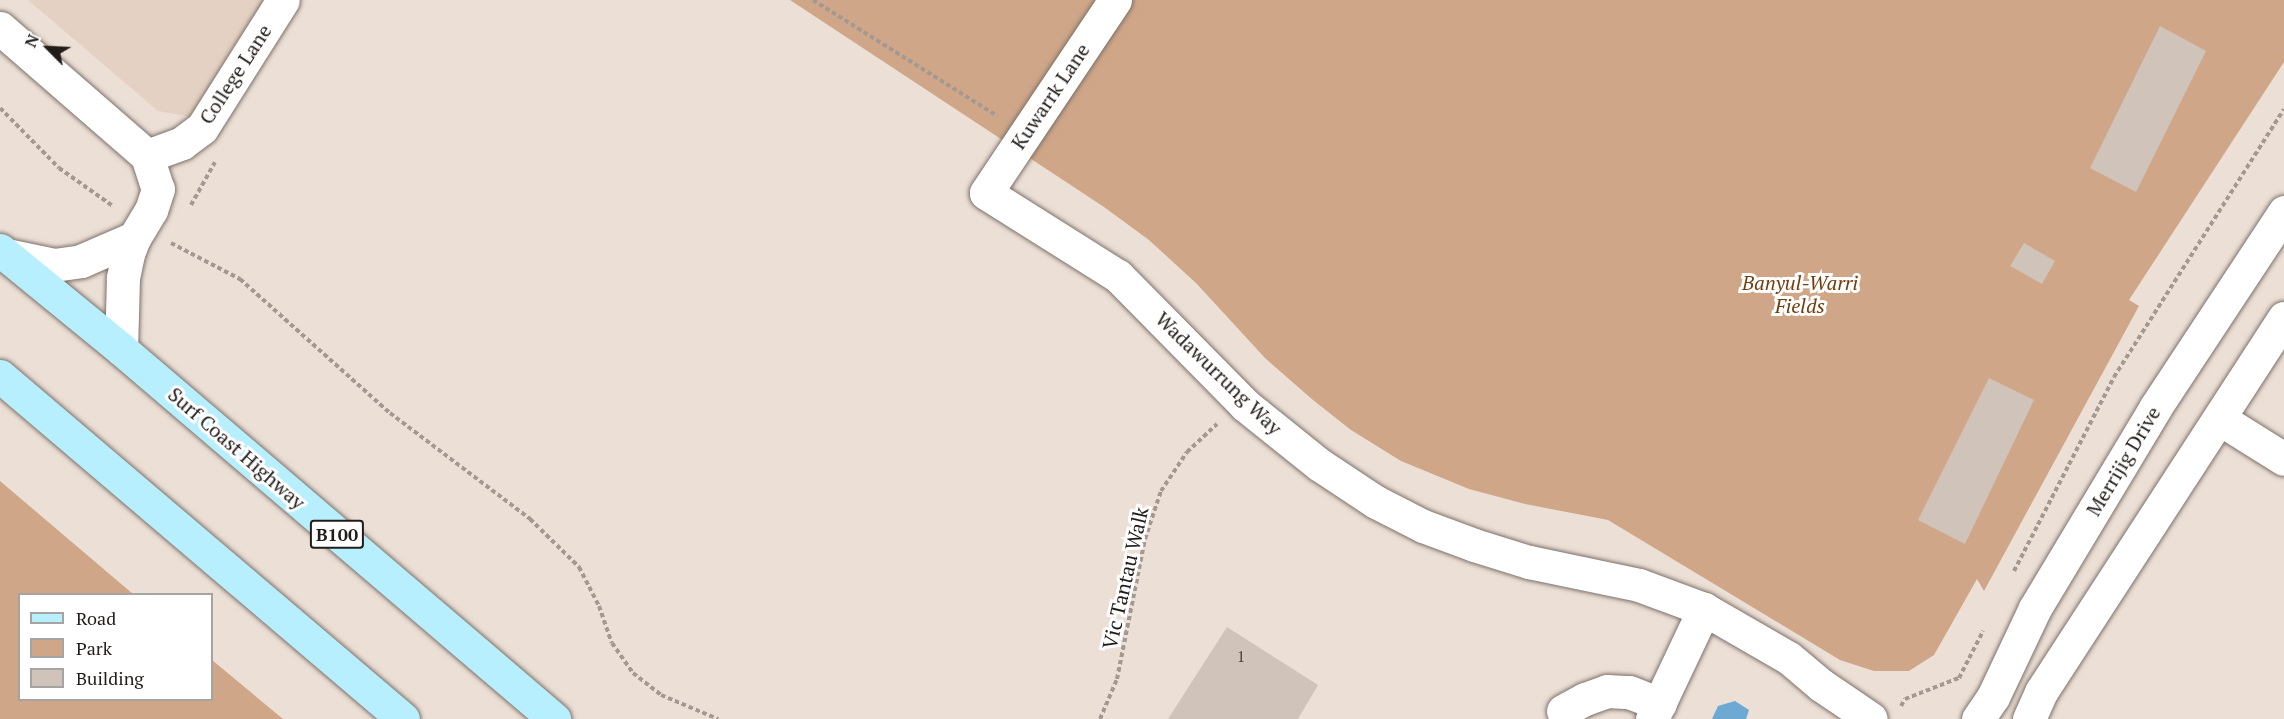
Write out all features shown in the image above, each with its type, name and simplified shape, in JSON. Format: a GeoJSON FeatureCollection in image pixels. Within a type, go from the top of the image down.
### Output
{"type":"FeatureCollection","features":[{"type":"Feature","properties":{"kind":"main road","name":"Surf Coast Highway"},"geometry":{"type":"LineString","coordinates":[[3,253],[121,349],[554,719]]}},
{"type":"Feature","properties":{"kind":"main road"},"geometry":{"type":"LineString","coordinates":[[0,376],[403,719]]}},
{"type":"Feature","properties":{"kind":"street","name":"College Lane"},"geometry":{"type":"LineString","coordinates":[[147,156],[182,143],[202,128],[283,0]]}},
{"type":"Feature","properties":{"kind":"street","name":"Kuwarrk Lane"},"geometry":{"type":"LineString","coordinates":[[986,193],[1114,0]]}},
{"type":"Feature","properties":{"kind":"street"},"geometry":{"type":"LineString","coordinates":[[0,28],[147,156],[158,189],[151,210],[138,232],[123,278],[121,349]]}},
{"type":"Feature","properties":{"kind":"street","name":"Wadawurrung Way"},"geometry":{"type":"LineString","coordinates":[[986,193],[1118,276],[1245,405],[1320,465],[1376,502],[1423,526],[1529,562],[1648,587],[1704,609],[1789,658],[1821,685],[1885,714]]}},
{"type":"Feature","properties":{"kind":"street","name":"Merrijig Drive"},"geometry":{"type":"LineString","coordinates":[[1978,719],[1993,697],[2035,608],[2149,418],[2284,212]]}},
{"type":"Feature","properties":{"kind":"street"},"geometry":{"type":"LineString","coordinates":[[3,253],[54,265],[81,261],[138,232]]}},
{"type":"Feature","properties":{"kind":"street"},"geometry":{"type":"LineString","coordinates":[[2029,719],[2041,692],[2284,318]]}},
{"type":"Feature","properties":{"kind":"street"},"geometry":{"type":"LineString","coordinates":[[2220,419],[2284,459]]}},
{"type":"Feature","properties":{"kind":"street"},"geometry":{"type":"LineString","coordinates":[[1563,711],[1585,699],[1607,692],[1629,692],[1656,711],[1704,609]]}},
{"type":"Feature","properties":{"kind":"street","name":"Wadawurrung Way"},"geometry":{"type":"LineString","coordinates":[[1821,685],[1843,719]]}},
{"type":"Feature","properties":{"kind":"path"},"geometry":{"type":"LineString","coordinates":[[813,0],[1003,120]]}},
{"type":"Feature","properties":{"kind":"path"},"geometry":{"type":"LineString","coordinates":[[0,108],[59,168],[138,232],[170,243],[240,279],[390,413],[530,519],[579,567],[599,606],[612,644],[633,673],[662,694],[718,719]]}},
{"type":"Feature","properties":{"kind":"path"},"geometry":{"type":"LineString","coordinates":[[2013,574],[2114,377],[2284,109]]}},
{"type":"Feature","properties":{"kind":"path","name":"Vic Tantau Walk"},"geometry":{"type":"LineString","coordinates":[[1100,719],[1117,679],[1145,539],[1161,491],[1187,452],[1209,429],[1245,405]]}},
{"type":"Feature","properties":{"kind":"path"},"geometry":{"type":"LineString","coordinates":[[1885,714],[1905,699],[1959,678],[1986,626]]}},
{"type":"Feature","properties":{"kind":"shaded area"},"geometry":{"type":"Polygon","coordinates":[[[28,0],[274,0],[203,119],[158,111],[28,0]]]}},
{"type":"Feature","properties":{"kind":"green space","name":"Banyul-Warri Fields"},"geometry":{"type":"Polygon","coordinates":[[[790,0],[2284,0],[2284,62],[2129,300],[2139,306],[1984,591],[1977,579],[1934,655],[1909,671],[1874,671],[1840,660],[1608,520],[1525,504],[1469,489],[1401,461],[1351,430],[1265,358],[1196,283],[1149,240],[1104,207],[790,0]]]}},
{"type":"Feature","properties":{"kind":"green space"},"geometry":{"type":"Polygon","coordinates":[[[0,481],[132,593],[18,593],[18,701],[213,701],[213,661],[283,719],[0,719],[0,481]]]}},
{"type":"Feature","properties":{"kind":"water"},"geometry":{"type":"Polygon","coordinates":[[[1735,701],[1749,710],[1746,719],[1712,719],[1718,706],[1735,701]]]}},
{"type":"Feature","properties":{"kind":"building"},"geometry":{"type":"Polygon","coordinates":[[[2160,26],[2206,51],[2136,192],[2090,168],[2160,26]]]}},
{"type":"Feature","properties":{"kind":"building"},"geometry":{"type":"Polygon","coordinates":[[[2024,243],[2055,261],[2042,284],[2010,266],[2024,243]]]}},
{"type":"Feature","properties":{"kind":"building"},"geometry":{"type":"Polygon","coordinates":[[[1989,378],[2034,400],[1965,544],[1918,520],[1989,378]]]}},
{"type":"Feature","properties":{"kind":"building"},"geometry":{"type":"Polygon","coordinates":[[[1227,627],[1318,685],[1298,719],[1168,719],[1227,627]]]}}]}
